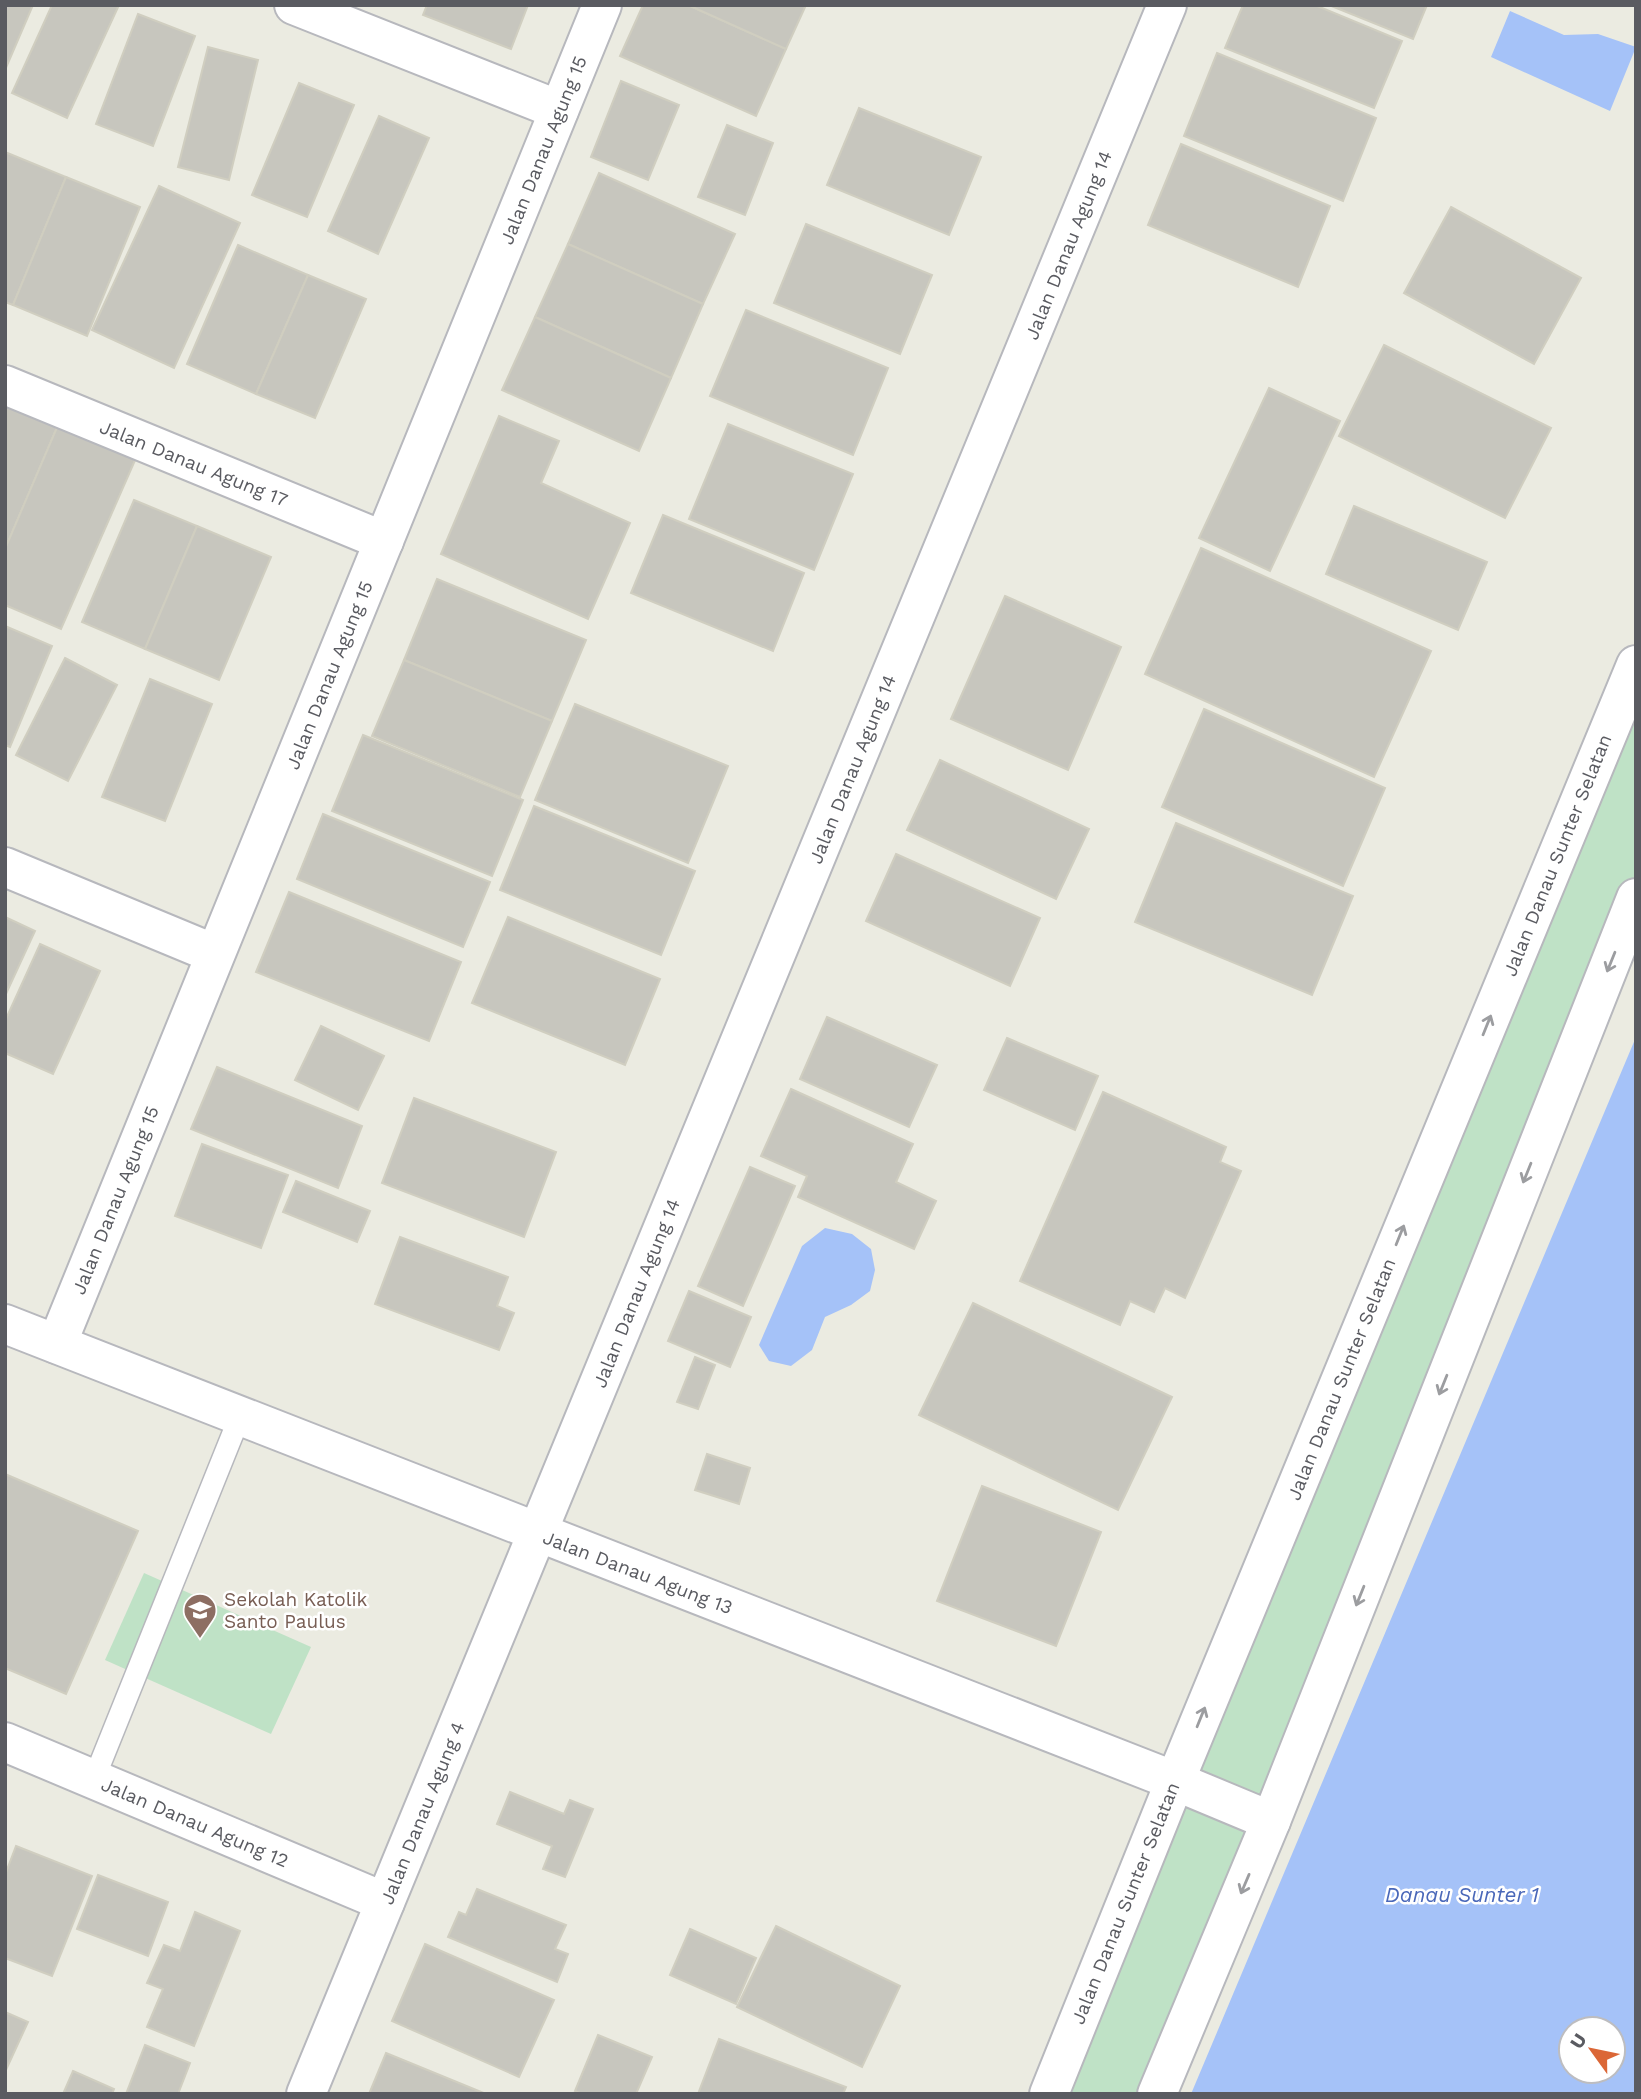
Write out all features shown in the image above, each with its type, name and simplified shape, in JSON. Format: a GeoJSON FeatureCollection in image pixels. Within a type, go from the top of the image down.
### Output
{"type":"FeatureCollection","features":[{"type":"Feature","properties":{"kind":"street"},"geometry":{"type":"LineString","coordinates":[[293,5],[559,110]]}},
{"type":"Feature","properties":{"kind":"street","name":"Jalan Danau Agung 15"},"geometry":{"type":"LineString","coordinates":[[57,1344],[601,5]]}},
{"type":"Feature","properties":{"kind":"street","name":"Jalan Danau Agung 14"},"geometry":{"type":"LineString","coordinates":[[537,1532],[1167,5]]}},
{"type":"Feature","properties":{"kind":"street","name":"Jalan Danau Agung 17"},"geometry":{"type":"LineString","coordinates":[[5,385],[384,541]]}},
{"type":"Feature","properties":{"kind":"street","name":"Jalan Danau Sunter Selatan"},"geometry":{"type":"LineString","coordinates":[[1049,2094],[1175,1781],[1636,665]]}},
{"type":"Feature","properties":{"kind":"street"},"geometry":{"type":"LineString","coordinates":[[5,867],[215,954]]}},
{"type":"Feature","properties":{"kind":"street"},"geometry":{"type":"LineString","coordinates":[[1157,2094],[1271,1821],[1636,898]]}},
{"type":"Feature","properties":{"kind":"street","name":"Jalan Danau Agung 13"},"geometry":{"type":"LineString","coordinates":[[5,1324],[1175,1781],[1271,1821]]}},
{"type":"Feature","properties":{"kind":"street","name":"Jalan Danau Agung 4"},"geometry":{"type":"LineString","coordinates":[[306,2094],[537,1532]]}},
{"type":"Feature","properties":{"kind":"street","name":"Jalan Danau Agung 12"},"geometry":{"type":"LineString","coordinates":[[5,1742],[385,1902]]}},
{"type":"Feature","properties":{"kind":"lane"},"geometry":{"type":"LineString","coordinates":[[94,1779],[240,1416]]}},
{"type":"Feature","properties":{"kind":"green space"},"geometry":{"type":"Polygon","coordinates":[[[1636,664],[1636,898],[1156,2094],[1049,2094],[1636,664]]]}},
{"type":"Feature","properties":{"kind":"green space"},"geometry":{"type":"Polygon","coordinates":[[[144,1573],[311,1647],[271,1734],[105,1660],[144,1573]]]}},
{"type":"Feature","properties":{"kind":"water"},"geometry":{"type":"Polygon","coordinates":[[[1510,11],[1564,35],[1598,34],[1636,47],[1610,111],[1491,57],[1510,11]]]}},
{"type":"Feature","properties":{"kind":"water","name":"Danau Sunter 1"},"geometry":{"type":"Polygon","coordinates":[[[1636,1037],[1636,2094],[1191,2094],[1636,1037]]]}},
{"type":"Feature","properties":{"kind":"water"},"geometry":{"type":"Polygon","coordinates":[[[825,1228],[852,1234],[871,1249],[875,1270],[870,1291],[851,1305],[825,1317],[812,1350],[791,1366],[769,1361],[759,1345],[802,1246],[825,1228]]]}},
{"type":"Feature","properties":{"kind":"building"},"geometry":{"type":"Polygon","coordinates":[[[5,5],[33,5],[5,70],[5,5]]]}},
{"type":"Feature","properties":{"kind":"building"},"geometry":{"type":"Polygon","coordinates":[[[52,5],[119,5],[67,118],[12,93],[52,5]]]}},
{"type":"Feature","properties":{"kind":"building"},"geometry":{"type":"Polygon","coordinates":[[[427,5],[528,5],[511,49],[423,15],[427,5]]]}},
{"type":"Feature","properties":{"kind":"building"},"geometry":{"type":"Polygon","coordinates":[[[643,5],[688,5],[786,49],[756,116],[620,56],[643,5]]]}},
{"type":"Feature","properties":{"kind":"building"},"geometry":{"type":"Polygon","coordinates":[[[688,5],[806,5],[786,49],[688,5]]]}},
{"type":"Feature","properties":{"kind":"building"},"geometry":{"type":"Polygon","coordinates":[[[1243,5],[1315,5],[1402,41],[1374,108],[1225,48],[1243,5]]]}},
{"type":"Feature","properties":{"kind":"building"},"geometry":{"type":"Polygon","coordinates":[[[1329,5],[1427,5],[1413,39],[1329,5]]]}},
{"type":"Feature","properties":{"kind":"building"},"geometry":{"type":"Polygon","coordinates":[[[138,14],[195,36],[153,146],[96,124],[138,14]]]}},
{"type":"Feature","properties":{"kind":"building"},"geometry":{"type":"Polygon","coordinates":[[[208,47],[258,60],[229,180],[178,167],[208,47]]]}},
{"type":"Feature","properties":{"kind":"building"},"geometry":{"type":"Polygon","coordinates":[[[1217,53],[1376,118],[1343,201],[1184,136],[1217,53]]]}},
{"type":"Feature","properties":{"kind":"building"},"geometry":{"type":"Polygon","coordinates":[[[621,81],[679,105],[648,180],[591,157],[621,81]]]}},
{"type":"Feature","properties":{"kind":"building"},"geometry":{"type":"Polygon","coordinates":[[[299,83],[354,105],[307,217],[252,195],[299,83]]]}},
{"type":"Feature","properties":{"kind":"building"},"geometry":{"type":"Polygon","coordinates":[[[859,108],[981,157],[949,235],[827,185],[859,108]]]}},
{"type":"Feature","properties":{"kind":"building"},"geometry":{"type":"Polygon","coordinates":[[[379,116],[429,138],[378,254],[328,231],[379,116]]]}},
{"type":"Feature","properties":{"kind":"building"},"geometry":{"type":"Polygon","coordinates":[[[727,125],[773,143],[745,215],[698,197],[727,125]]]}},
{"type":"Feature","properties":{"kind":"building"},"geometry":{"type":"Polygon","coordinates":[[[1181,144],[1330,206],[1298,287],[1148,225],[1181,144]]]}},
{"type":"Feature","properties":{"kind":"building"},"geometry":{"type":"Polygon","coordinates":[[[5,152],[66,177],[13,305],[5,302],[5,152]]]}},
{"type":"Feature","properties":{"kind":"building"},"geometry":{"type":"Polygon","coordinates":[[[599,173],[735,234],[703,304],[568,244],[599,173]]]}},
{"type":"Feature","properties":{"kind":"building"},"geometry":{"type":"Polygon","coordinates":[[[66,177],[140,207],[87,336],[13,305],[66,177]]]}},
{"type":"Feature","properties":{"kind":"building"},"geometry":{"type":"Polygon","coordinates":[[[159,186],[240,223],[174,368],[92,330],[159,186]]]}},
{"type":"Feature","properties":{"kind":"building"},"geometry":{"type":"Polygon","coordinates":[[[1451,207],[1581,278],[1534,364],[1404,293],[1451,207]]]}},
{"type":"Feature","properties":{"kind":"building"},"geometry":{"type":"Polygon","coordinates":[[[806,224],[932,275],[900,354],[774,303],[806,224]]]}},
{"type":"Feature","properties":{"kind":"building"},"geometry":{"type":"Polygon","coordinates":[[[568,244],[703,304],[671,378],[535,317],[568,244]]]}},
{"type":"Feature","properties":{"kind":"building"},"geometry":{"type":"Polygon","coordinates":[[[238,245],[308,275],[256,394],[187,364],[238,245]]]}},
{"type":"Feature","properties":{"kind":"building"},"geometry":{"type":"Polygon","coordinates":[[[308,275],[366,299],[315,418],[256,394],[308,275]]]}},
{"type":"Feature","properties":{"kind":"building"},"geometry":{"type":"Polygon","coordinates":[[[746,310],[888,368],[853,455],[710,396],[746,310]]]}},
{"type":"Feature","properties":{"kind":"building"},"geometry":{"type":"Polygon","coordinates":[[[535,317],[671,378],[639,451],[502,390],[535,317]]]}},
{"type":"Feature","properties":{"kind":"building"},"geometry":{"type":"Polygon","coordinates":[[[1384,345],[1551,428],[1505,518],[1339,436],[1384,345]]]}},
{"type":"Feature","properties":{"kind":"building"},"geometry":{"type":"Polygon","coordinates":[[[1269,388],[1340,421],[1270,571],[1199,538],[1269,388]]]}},
{"type":"Feature","properties":{"kind":"building"},"geometry":{"type":"Polygon","coordinates":[[[5,402],[58,425],[5,549],[5,402]]]}},
{"type":"Feature","properties":{"kind":"building"},"geometry":{"type":"Polygon","coordinates":[[[499,416],[559,441],[541,483],[630,523],[588,619],[441,554],[499,416]]]}},
{"type":"Feature","properties":{"kind":"building"},"geometry":{"type":"Polygon","coordinates":[[[728,424],[853,474],[814,570],[689,519],[728,424]]]}},
{"type":"Feature","properties":{"kind":"building"},"geometry":{"type":"Polygon","coordinates":[[[58,425],[136,458],[61,629],[5,605],[5,549],[58,425]]]}},
{"type":"Feature","properties":{"kind":"building"},"geometry":{"type":"Polygon","coordinates":[[[134,500],[197,526],[145,649],[82,622],[134,500]]]}},
{"type":"Feature","properties":{"kind":"building"},"geometry":{"type":"Polygon","coordinates":[[[1354,506],[1487,562],[1458,630],[1326,574],[1354,506]]]}},
{"type":"Feature","properties":{"kind":"building"},"geometry":{"type":"Polygon","coordinates":[[[663,515],[804,573],[773,651],[631,593],[663,515]]]}},
{"type":"Feature","properties":{"kind":"building"},"geometry":{"type":"Polygon","coordinates":[[[197,526],[271,557],[219,680],[145,649],[197,526]]]}},
{"type":"Feature","properties":{"kind":"building"},"geometry":{"type":"Polygon","coordinates":[[[1201,548],[1431,651],[1374,777],[1145,674],[1201,548]]]}},
{"type":"Feature","properties":{"kind":"building"},"geometry":{"type":"Polygon","coordinates":[[[437,579],[586,640],[552,721],[404,660],[437,579]]]}},
{"type":"Feature","properties":{"kind":"building"},"geometry":{"type":"Polygon","coordinates":[[[1005,596],[1121,647],[1068,770],[951,719],[1005,596]]]}},
{"type":"Feature","properties":{"kind":"building"},"geometry":{"type":"Polygon","coordinates":[[[5,626],[52,646],[10,747],[5,745],[5,626]]]}},
{"type":"Feature","properties":{"kind":"building"},"geometry":{"type":"Polygon","coordinates":[[[65,658],[117,685],[68,781],[16,755],[65,658]]]}},
{"type":"Feature","properties":{"kind":"building"},"geometry":{"type":"Polygon","coordinates":[[[404,660],[552,721],[520,797],[372,736],[404,660]]]}},
{"type":"Feature","properties":{"kind":"building"},"geometry":{"type":"Polygon","coordinates":[[[150,679],[212,704],[165,821],[102,797],[150,679]]]}},
{"type":"Feature","properties":{"kind":"building"},"geometry":{"type":"Polygon","coordinates":[[[575,704],[728,766],[688,863],[535,800],[575,704]]]}},
{"type":"Feature","properties":{"kind":"building"},"geometry":{"type":"Polygon","coordinates":[[[1204,709],[1385,788],[1343,886],[1162,807],[1204,709]]]}},
{"type":"Feature","properties":{"kind":"building"},"geometry":{"type":"Polygon","coordinates":[[[363,735],[523,800],[492,876],[332,811],[363,735]]]}},
{"type":"Feature","properties":{"kind":"building"},"geometry":{"type":"Polygon","coordinates":[[[940,760],[1089,829],[1056,899],[907,830],[940,760]]]}},
{"type":"Feature","properties":{"kind":"building"},"geometry":{"type":"Polygon","coordinates":[[[534,806],[695,871],[661,955],[500,890],[534,806]]]}},
{"type":"Feature","properties":{"kind":"building"},"geometry":{"type":"Polygon","coordinates":[[[323,814],[490,882],[463,947],[297,879],[323,814]]]}},
{"type":"Feature","properties":{"kind":"building"},"geometry":{"type":"Polygon","coordinates":[[[1176,823],[1353,896],[1312,995],[1135,922],[1176,823]]]}},
{"type":"Feature","properties":{"kind":"building"},"geometry":{"type":"Polygon","coordinates":[[[896,854],[1040,918],[1010,986],[866,921],[896,854]]]}},
{"type":"Feature","properties":{"kind":"building"},"geometry":{"type":"Polygon","coordinates":[[[289,892],[461,962],[429,1041],[256,972],[289,892]]]}},
{"type":"Feature","properties":{"kind":"building"},"geometry":{"type":"Polygon","coordinates":[[[5,917],[35,931],[5,996],[5,917]]]}},
{"type":"Feature","properties":{"kind":"building"},"geometry":{"type":"Polygon","coordinates":[[[508,917],[660,979],[625,1065],[472,1003],[508,917]]]}},
{"type":"Feature","properties":{"kind":"building"},"geometry":{"type":"Polygon","coordinates":[[[40,944],[100,971],[53,1074],[5,1053],[5,1021],[40,944]]]}},
{"type":"Feature","properties":{"kind":"building"},"geometry":{"type":"Polygon","coordinates":[[[827,1017],[937,1065],[909,1127],[800,1079],[827,1017]]]}},
{"type":"Feature","properties":{"kind":"building"},"geometry":{"type":"Polygon","coordinates":[[[321,1026],[384,1056],[358,1110],[295,1080],[321,1026]]]}},
{"type":"Feature","properties":{"kind":"building"},"geometry":{"type":"Polygon","coordinates":[[[1007,1038],[1098,1076],[1075,1130],[984,1090],[1007,1038]]]}},
{"type":"Feature","properties":{"kind":"building"},"geometry":{"type":"Polygon","coordinates":[[[217,1067],[362,1126],[338,1188],[191,1129],[217,1067]]]}},
{"type":"Feature","properties":{"kind":"building"},"geometry":{"type":"Polygon","coordinates":[[[791,1089],[913,1144],[896,1182],[936,1201],[914,1249],[798,1197],[807,1176],[761,1156],[791,1089]]]}},
{"type":"Feature","properties":{"kind":"building"},"geometry":{"type":"Polygon","coordinates":[[[1103,1092],[1226,1147],[1220,1162],[1241,1171],[1185,1298],[1165,1288],[1154,1312],[1130,1301],[1120,1325],[1020,1281],[1103,1092]]]}},
{"type":"Feature","properties":{"kind":"building"},"geometry":{"type":"Polygon","coordinates":[[[414,1098],[556,1152],[524,1237],[382,1183],[414,1098]]]}},
{"type":"Feature","properties":{"kind":"building"},"geometry":{"type":"Polygon","coordinates":[[[202,1144],[288,1175],[261,1248],[175,1216],[202,1144]]]}},
{"type":"Feature","properties":{"kind":"building"},"geometry":{"type":"Polygon","coordinates":[[[750,1167],[795,1186],[743,1306],[698,1286],[750,1167]]]}},
{"type":"Feature","properties":{"kind":"building"},"geometry":{"type":"Polygon","coordinates":[[[296,1181],[370,1211],[357,1242],[283,1212],[296,1181]]]}},
{"type":"Feature","properties":{"kind":"building"},"geometry":{"type":"Polygon","coordinates":[[[400,1237],[508,1277],[497,1306],[514,1313],[499,1350],[375,1304],[400,1237]]]}},
{"type":"Feature","properties":{"kind":"building"},"geometry":{"type":"Polygon","coordinates":[[[689,1291],[751,1317],[730,1367],[668,1341],[689,1291]]]}},
{"type":"Feature","properties":{"kind":"building"},"geometry":{"type":"Polygon","coordinates":[[[973,1303],[1172,1397],[1118,1510],[919,1415],[973,1303]]]}},
{"type":"Feature","properties":{"kind":"building"},"geometry":{"type":"Polygon","coordinates":[[[695,1357],[715,1365],[698,1409],[677,1402],[695,1357]]]}},
{"type":"Feature","properties":{"kind":"building"},"geometry":{"type":"Polygon","coordinates":[[[707,1454],[750,1468],[739,1504],[695,1490],[707,1454]]]}},
{"type":"Feature","properties":{"kind":"building"},"geometry":{"type":"Polygon","coordinates":[[[5,1474],[138,1531],[66,1694],[5,1668],[5,1474]]]}},
{"type":"Feature","properties":{"kind":"building"},"geometry":{"type":"Polygon","coordinates":[[[982,1486],[1101,1532],[1056,1646],[937,1601],[982,1486]]]}},
{"type":"Feature","properties":{"kind":"building"},"geometry":{"type":"Polygon","coordinates":[[[510,1792],[564,1814],[570,1800],[593,1809],[565,1877],[543,1869],[552,1846],[497,1824],[510,1792]]]}},
{"type":"Feature","properties":{"kind":"building"},"geometry":{"type":"Polygon","coordinates":[[[16,1846],[92,1876],[52,1976],[5,1958],[5,1875],[16,1846]]]}},
{"type":"Feature","properties":{"kind":"building"},"geometry":{"type":"Polygon","coordinates":[[[98,1875],[168,1902],[148,1956],[77,1929],[98,1875]]]}},
{"type":"Feature","properties":{"kind":"building"},"geometry":{"type":"Polygon","coordinates":[[[477,1889],[566,1925],[555,1949],[568,1954],[557,1982],[448,1937],[459,1912],[466,1915],[477,1889]]]}},
{"type":"Feature","properties":{"kind":"building"},"geometry":{"type":"Polygon","coordinates":[[[195,1912],[240,1931],[194,2046],[147,2027],[163,1989],[147,1983],[164,1945],[180,1951],[195,1912]]]}},
{"type":"Feature","properties":{"kind":"building"},"geometry":{"type":"Polygon","coordinates":[[[776,1926],[900,1986],[862,2067],[737,2007],[776,1926]]]}},
{"type":"Feature","properties":{"kind":"building"},"geometry":{"type":"Polygon","coordinates":[[[690,1929],[756,1958],[736,2004],[670,1975],[690,1929]]]}},
{"type":"Feature","properties":{"kind":"building"},"geometry":{"type":"Polygon","coordinates":[[[425,1944],[554,2000],[519,2077],[392,2021],[425,1944]]]}},
{"type":"Feature","properties":{"kind":"building"},"geometry":{"type":"Polygon","coordinates":[[[5,2012],[28,2022],[5,2072],[5,2012]]]}},
{"type":"Feature","properties":{"kind":"building"},"geometry":{"type":"Polygon","coordinates":[[[598,2035],[652,2057],[636,2094],[582,2094],[575,2091],[598,2035]]]}},
{"type":"Feature","properties":{"kind":"building"},"geometry":{"type":"Polygon","coordinates":[[[719,2039],[846,2087],[843,2094],[698,2094],[719,2039]]]}},
{"type":"Feature","properties":{"kind":"building"},"geometry":{"type":"Polygon","coordinates":[[[145,2045],[190,2063],[178,2094],[126,2094],[145,2045]]]}},
{"type":"Feature","properties":{"kind":"building"},"geometry":{"type":"Polygon","coordinates":[[[386,2053],[486,2094],[369,2094],[386,2053]]]}},
{"type":"Feature","properties":{"kind":"building"},"geometry":{"type":"Polygon","coordinates":[[[73,2071],[114,2089],[112,2094],[63,2094],[73,2071]]]}},
{"type":"Feature","properties":{"kind":"place","name":"Sekolah Katolik Santo Paulus"},"geometry":{"type":"Point","coordinates":[200,1640]}}]}
